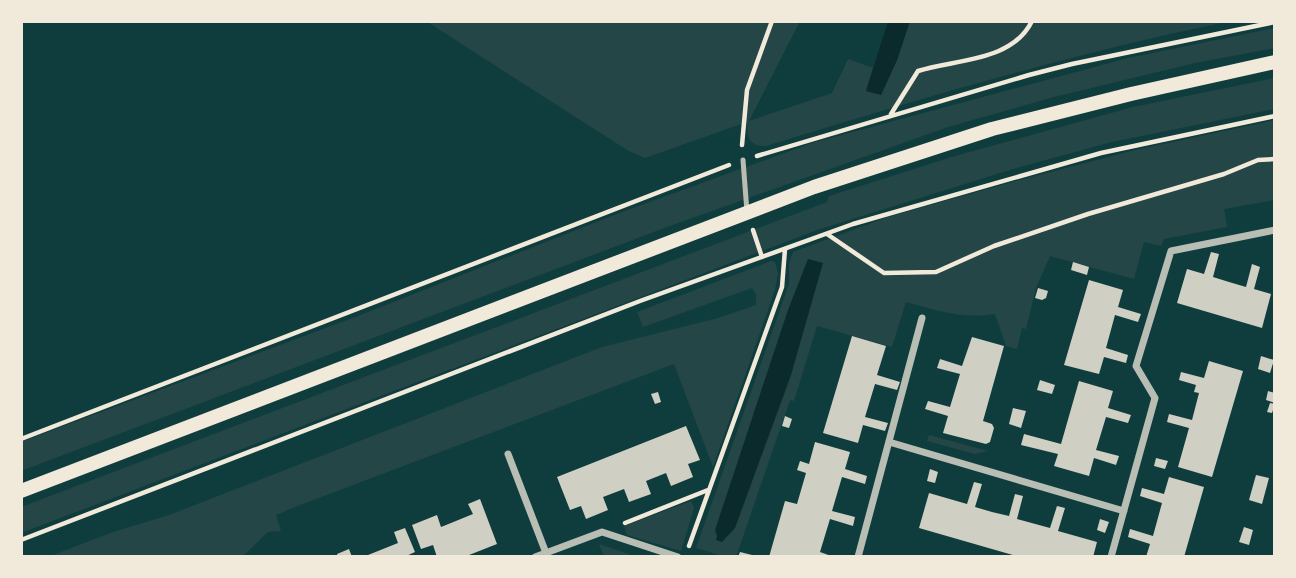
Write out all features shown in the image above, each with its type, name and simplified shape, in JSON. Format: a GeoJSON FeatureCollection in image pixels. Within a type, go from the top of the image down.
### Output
{"type":"FeatureCollection","features":[{"type":"Feature","properties":{"kind":"main road"},"geometry":{"type":"LineString","coordinates":[[21,491],[814,187],[992,129],[1275,62]]}},
{"type":"Feature","properties":{"kind":"street"},"geometry":{"type":"LineString","coordinates":[[1111,557],[1154,398],[1136,366],[1171,251],[1275,230]]}},
{"type":"Feature","properties":{"kind":"street"},"geometry":{"type":"LineString","coordinates":[[858,557],[922,318]]}},
{"type":"Feature","properties":{"kind":"street"},"geometry":{"type":"LineString","coordinates":[[889,442],[1124,511]]}},
{"type":"Feature","properties":{"kind":"street"},"geometry":{"type":"LineString","coordinates":[[509,454],[546,553]]}},
{"type":"Feature","properties":{"kind":"street"},"geometry":{"type":"LineString","coordinates":[[535,557],[602,532],[678,557]]}},
{"type":"Feature","properties":{"kind":"lane"},"geometry":{"type":"LineString","coordinates":[[743,160],[747,212]]}},
{"type":"Feature","properties":{"kind":"path"},"geometry":{"type":"LineString","coordinates":[[743,160],[741,134],[747,90],[772,21]]}},
{"type":"Feature","properties":{"kind":"path"},"geometry":{"type":"LineString","coordinates":[[890,115],[918,71],[996,52],[1013,45],[1032,21]]}},
{"type":"Feature","properties":{"kind":"path"},"geometry":{"type":"LineString","coordinates":[[21,439],[743,160],[1072,64],[1275,22]]}},
{"type":"Feature","properties":{"kind":"path"},"geometry":{"type":"LineString","coordinates":[[21,540],[627,306],[826,233],[942,197],[1101,153],[1275,116]]}},
{"type":"Feature","properties":{"kind":"path"},"geometry":{"type":"LineString","coordinates":[[826,233],[884,273],[936,272],[994,246],[1076,218],[1224,174],[1258,160],[1275,159]]}},
{"type":"Feature","properties":{"kind":"path"},"geometry":{"type":"LineString","coordinates":[[747,212],[762,257]]}},
{"type":"Feature","properties":{"kind":"path"},"geometry":{"type":"LineString","coordinates":[[685,557],[782,287],[785,249]]}},
{"type":"Feature","properties":{"kind":"path"},"geometry":{"type":"LineString","coordinates":[[602,532],[709,490]]}},
{"type":"Feature","properties":{"kind":"shaded area"},"geometry":{"type":"Polygon","coordinates":[[[426,21],[800,21],[749,121],[832,93],[848,59],[873,68],[866,90],[881,95],[897,60],[910,21],[1231,21],[1055,62],[766,146],[750,140],[747,122],[645,158],[627,150],[426,21]]]}},
{"type":"Feature","properties":{"kind":"shaded area"},"geometry":{"type":"Polygon","coordinates":[[[888,21],[910,21],[897,60],[881,95],[866,91],[888,21]]]}},
{"type":"Feature","properties":{"kind":"shaded area"},"geometry":{"type":"Polygon","coordinates":[[[1275,28],[1275,48],[1195,63],[1054,97],[948,127],[667,227],[21,471],[21,442],[363,314],[622,212],[812,143],[1128,58],[1275,28]]]}},
{"type":"Feature","properties":{"kind":"shaded area"},"geometry":{"type":"Polygon","coordinates":[[[1275,78],[1275,109],[1112,142],[1020,167],[817,230],[21,533],[21,507],[827,202],[829,196],[955,156],[1133,107],[1275,78]]]}},
{"type":"Feature","properties":{"kind":"shaded area"},"geometry":{"type":"Polygon","coordinates":[[[1275,120],[1275,200],[1224,209],[1227,227],[1164,239],[1161,246],[1144,242],[1134,279],[1050,256],[1036,288],[1026,329],[1022,328],[1017,349],[1006,346],[995,314],[960,315],[906,302],[892,347],[817,326],[794,401],[790,400],[736,557],[726,557],[696,548],[789,284],[789,263],[793,252],[888,217],[1016,181],[1135,150],[1275,120]]]}},
{"type":"Feature","properties":{"kind":"shaded area"},"geometry":{"type":"Polygon","coordinates":[[[808,259],[823,263],[791,375],[735,528],[722,542],[716,540],[715,530],[788,310],[808,259]]]}},
{"type":"Feature","properties":{"kind":"shaded area"},"geometry":{"type":"Polygon","coordinates":[[[771,261],[775,262],[778,273],[775,290],[713,467],[674,364],[276,515],[281,531],[268,532],[242,557],[48,557],[110,533],[169,515],[602,347],[718,318],[756,305],[756,294],[752,288],[643,327],[637,312],[771,261]]]}},
{"type":"Feature","properties":{"kind":"shaded area"},"geometry":{"type":"Polygon","coordinates":[[[929,435],[988,451],[975,454],[927,441],[929,435]]]}},
{"type":"Feature","properties":{"kind":"shaded area"},"geometry":{"type":"Polygon","coordinates":[[[691,501],[694,508],[681,551],[627,535],[624,526],[691,501]]]}},
{"type":"Feature","properties":{"kind":"shaded area"},"geometry":{"type":"Polygon","coordinates":[[[599,544],[638,557],[604,557],[599,544]]]}},
{"type":"Feature","properties":{"kind":"building"},"geometry":{"type":"Polygon","coordinates":[[[1211,252],[1219,254],[1213,277],[1229,282],[1246,287],[1252,264],[1260,267],[1254,289],[1271,294],[1262,328],[1177,303],[1187,269],[1204,274],[1211,252]]]}},
{"type":"Feature","properties":{"kind":"building"},"geometry":{"type":"Polygon","coordinates":[[[1073,262],[1089,267],[1087,275],[1071,270],[1073,262]]]}},
{"type":"Feature","properties":{"kind":"building"},"geometry":{"type":"Polygon","coordinates":[[[1089,280],[1123,290],[1118,307],[1141,314],[1138,322],[1115,315],[1106,348],[1128,355],[1126,363],[1104,357],[1099,374],[1064,365],[1089,280]]]}},
{"type":"Feature","properties":{"kind":"building"},"geometry":{"type":"Polygon","coordinates":[[[1038,288],[1048,291],[1046,298],[1035,298],[1038,288]]]}},
{"type":"Feature","properties":{"kind":"building"},"geometry":{"type":"Polygon","coordinates":[[[852,336],[886,346],[877,375],[900,382],[897,390],[875,384],[865,417],[888,423],[885,431],[863,425],[858,443],[823,433],[852,336]]]}},
{"type":"Feature","properties":{"kind":"building"},"geometry":{"type":"Polygon","coordinates":[[[972,337],[1004,346],[983,421],[992,424],[994,428],[990,442],[986,444],[943,433],[948,416],[925,409],[928,401],[950,407],[960,374],[937,368],[940,359],[962,366],[972,337]]]}},
{"type":"Feature","properties":{"kind":"building"},"geometry":{"type":"Polygon","coordinates":[[[1261,356],[1274,360],[1270,373],[1258,369],[1261,356]]]}},
{"type":"Feature","properties":{"kind":"building"},"geometry":{"type":"Polygon","coordinates":[[[1209,361],[1243,371],[1212,477],[1178,467],[1189,428],[1167,422],[1169,414],[1192,420],[1199,393],[1194,392],[1196,385],[1179,380],[1181,372],[1204,378],[1209,361]]]}},
{"type":"Feature","properties":{"kind":"building"},"geometry":{"type":"Polygon","coordinates":[[[1040,380],[1055,385],[1052,394],[1037,390],[1040,380]]]}},
{"type":"Feature","properties":{"kind":"building"},"geometry":{"type":"Polygon","coordinates":[[[1079,381],[1113,391],[1108,408],[1131,415],[1128,423],[1106,417],[1096,450],[1119,456],[1116,465],[1094,458],[1089,476],[1054,466],[1058,454],[1021,445],[1024,434],[1061,444],[1079,381]]]}},
{"type":"Feature","properties":{"kind":"building"},"geometry":{"type":"Polygon","coordinates":[[[1268,391],[1275,393],[1275,403],[1266,400],[1268,391]]]}},
{"type":"Feature","properties":{"kind":"building"},"geometry":{"type":"Polygon","coordinates":[[[658,392],[661,402],[655,404],[651,394],[658,392]]]}},
{"type":"Feature","properties":{"kind":"building"},"geometry":{"type":"Polygon","coordinates":[[[1270,403],[1275,404],[1272,413],[1267,412],[1270,403]]]}},
{"type":"Feature","properties":{"kind":"building"},"geometry":{"type":"Polygon","coordinates":[[[1013,408],[1026,411],[1021,428],[1009,424],[1013,408]]]}},
{"type":"Feature","properties":{"kind":"building"},"geometry":{"type":"Polygon","coordinates":[[[785,416],[792,419],[789,428],[782,426],[785,416]]]}},
{"type":"Feature","properties":{"kind":"building"},"geometry":{"type":"Polygon","coordinates":[[[686,426],[700,460],[688,464],[693,477],[671,486],[666,473],[646,481],[651,494],[629,502],[624,489],[603,497],[608,510],[586,519],[581,506],[570,510],[557,477],[686,426]]]}},
{"type":"Feature","properties":{"kind":"building"},"geometry":{"type":"Polygon","coordinates":[[[815,442],[850,452],[845,469],[867,476],[865,484],[842,477],[832,511],[855,517],[853,526],[830,519],[820,552],[834,557],[769,557],[785,501],[797,504],[806,473],[797,470],[800,461],[809,464],[815,442]]]}},
{"type":"Feature","properties":{"kind":"building"},"geometry":{"type":"Polygon","coordinates":[[[1156,458],[1168,461],[1165,469],[1154,466],[1156,458]]]}},
{"type":"Feature","properties":{"kind":"building"},"geometry":{"type":"Polygon","coordinates":[[[930,469],[938,472],[935,483],[927,481],[930,469]]]}},
{"type":"Feature","properties":{"kind":"building"},"geometry":{"type":"Polygon","coordinates":[[[1256,475],[1269,478],[1262,504],[1249,500],[1256,475]]]}},
{"type":"Feature","properties":{"kind":"building"},"geometry":{"type":"Polygon","coordinates":[[[1169,477],[1204,487],[1184,557],[1146,557],[1150,544],[1128,537],[1130,529],[1153,536],[1162,503],[1140,496],[1142,488],[1164,494],[1169,477]]]}},
{"type":"Feature","properties":{"kind":"building"},"geometry":{"type":"Polygon","coordinates":[[[974,482],[982,484],[975,507],[992,512],[1009,516],[1015,494],[1023,496],[1017,519],[1050,528],[1057,506],[1065,508],[1058,531],[1097,542],[1093,557],[1020,557],[919,528],[929,493],[967,504],[974,482]]]}},
{"type":"Feature","properties":{"kind":"building"},"geometry":{"type":"Polygon","coordinates":[[[480,499],[497,544],[464,557],[437,557],[433,545],[421,549],[412,525],[437,515],[441,527],[473,514],[468,504],[480,499]]]}},
{"type":"Feature","properties":{"kind":"building"},"geometry":{"type":"Polygon","coordinates":[[[1100,519],[1109,522],[1105,533],[1097,530],[1100,519]]]}},
{"type":"Feature","properties":{"kind":"building"},"geometry":{"type":"Polygon","coordinates":[[[1244,527],[1253,530],[1249,545],[1239,542],[1244,527]]]}},
{"type":"Feature","properties":{"kind":"building"},"geometry":{"type":"Polygon","coordinates":[[[405,528],[415,552],[404,557],[363,557],[398,543],[394,532],[405,528]]]}},
{"type":"Feature","properties":{"kind":"building"},"geometry":{"type":"Polygon","coordinates":[[[349,549],[352,557],[338,557],[337,554],[349,549]]]}},
{"type":"Feature","properties":{"kind":"building"},"geometry":{"type":"Polygon","coordinates":[[[740,552],[756,556],[738,557],[740,552]]]}}]}
